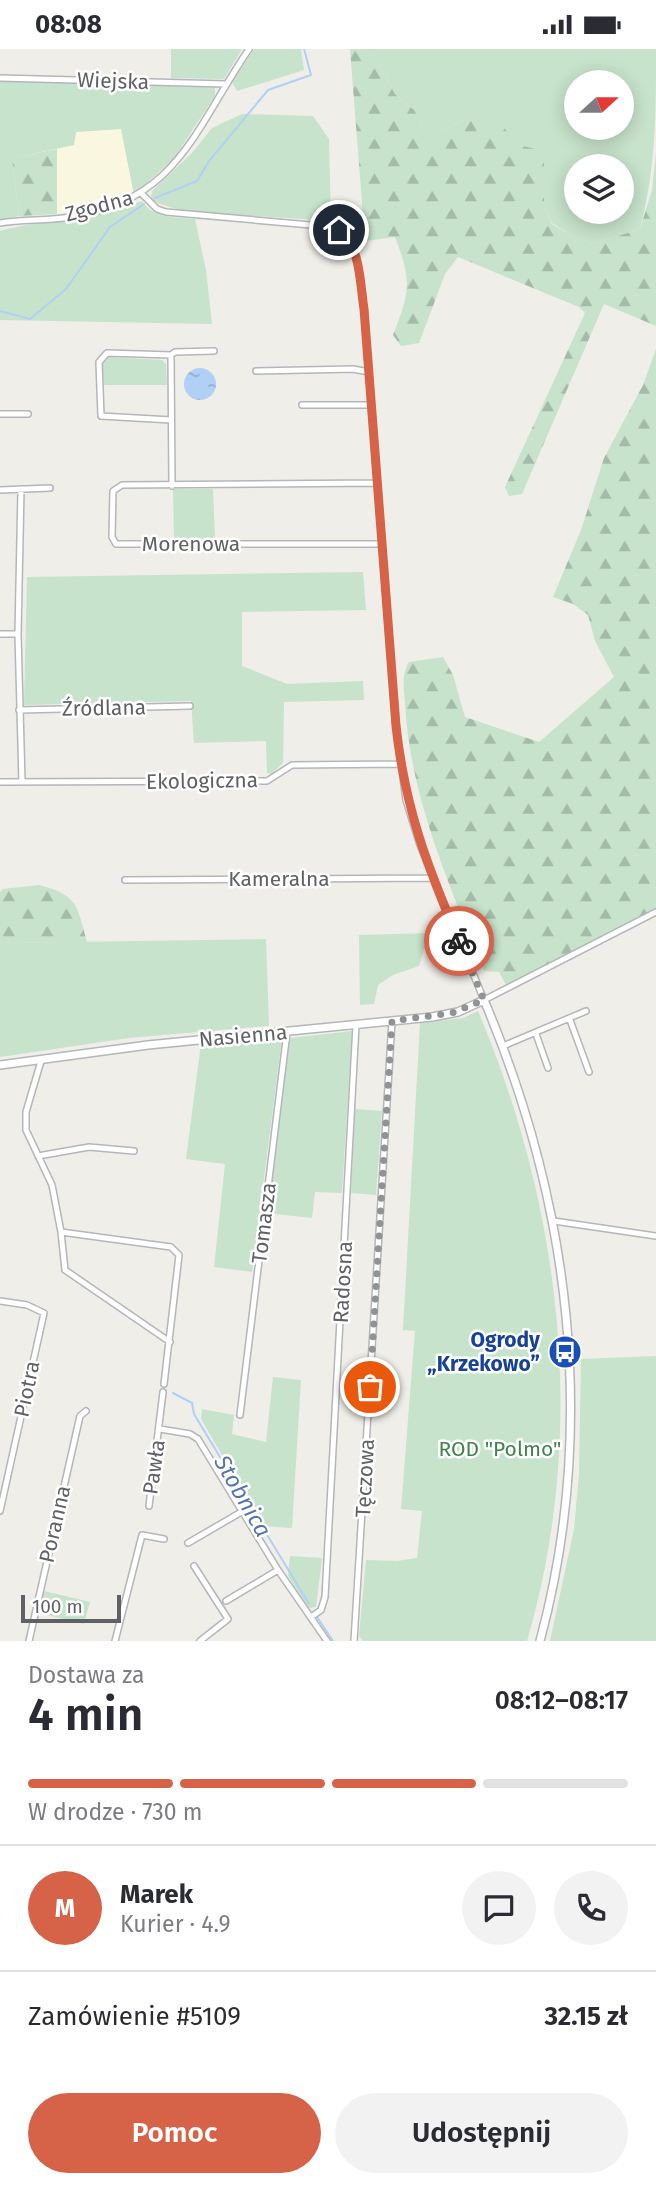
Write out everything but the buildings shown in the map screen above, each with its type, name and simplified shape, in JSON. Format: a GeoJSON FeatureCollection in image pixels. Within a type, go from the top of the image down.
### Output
{"type":"FeatureCollection","features":[{"type":"Feature","properties":{"kind":"street","name":"Zgodna"},"geometry":{"type":"LineString","coordinates":[[0,223],[69,217],[123,204],[142,194],[185,152],[250,49]]}},
{"type":"Feature","properties":{"kind":"street","name":"Wiejska"},"geometry":{"type":"LineString","coordinates":[[0,78],[226,84]]}},
{"type":"Feature","properties":{"kind":"street"},"geometry":{"type":"LineString","coordinates":[[142,194],[157,209],[166,212],[326,226],[344,233],[358,269],[369,372],[400,764],[410,815],[432,878],[503,1046],[530,1122],[554,1221],[567,1316],[570,1440],[563,1523],[540,1641]]}},
{"type":"Feature","properties":{"kind":"street"},"geometry":{"type":"LineString","coordinates":[[171,420],[102,416],[99,362],[107,353],[171,355],[175,352],[215,351]]}},
{"type":"Feature","properties":{"kind":"street"},"geometry":{"type":"LineString","coordinates":[[171,355],[172,486]]}},
{"type":"Feature","properties":{"kind":"street"},"geometry":{"type":"LineString","coordinates":[[256,371],[353,369],[369,372]]}},
{"type":"Feature","properties":{"kind":"street"},"geometry":{"type":"LineString","coordinates":[[302,405],[370,405]]}},
{"type":"Feature","properties":{"kind":"street"},"geometry":{"type":"LineString","coordinates":[[0,414],[29,414]]}},
{"type":"Feature","properties":{"kind":"street","name":"Morenowa"},"geometry":{"type":"LineString","coordinates":[[377,483],[116,487],[113,491],[113,541],[382,544]]}},
{"type":"Feature","properties":{"kind":"street"},"geometry":{"type":"LineString","coordinates":[[0,490],[50,488]]}},
{"type":"Feature","properties":{"kind":"street"},"geometry":{"type":"LineString","coordinates":[[21,489],[18,634],[22,782]]}},
{"type":"Feature","properties":{"kind":"street"},"geometry":{"type":"LineString","coordinates":[[0,634],[18,634]]}},
{"type":"Feature","properties":{"kind":"street","name":"Źródlana"},"geometry":{"type":"LineString","coordinates":[[19,709],[190,706]]}},
{"type":"Feature","properties":{"kind":"street","name":"Ekologiczna"},"geometry":{"type":"LineString","coordinates":[[0,782],[267,781],[292,765],[400,764]]}},
{"type":"Feature","properties":{"kind":"street","name":"Kameralna"},"geometry":{"type":"LineString","coordinates":[[125,880],[432,878]]}},
{"type":"Feature","properties":{"kind":"street"},"geometry":{"type":"LineString","coordinates":[[484,1000],[656,912]]}},
{"type":"Feature","properties":{"kind":"street","name":"Nasienna"},"geometry":{"type":"LineString","coordinates":[[0,1065],[148,1045],[452,1013],[484,1000]]}},
{"type":"Feature","properties":{"kind":"street"},"geometry":{"type":"LineString","coordinates":[[503,1046],[586,1011]]}},
{"type":"Feature","properties":{"kind":"street"},"geometry":{"type":"LineString","coordinates":[[570,1020],[589,1073]]}},
{"type":"Feature","properties":{"kind":"street","name":"Tęczowa"},"geometry":{"type":"LineString","coordinates":[[354,1641],[392,1021]]}},
{"type":"Feature","properties":{"kind":"street","name":"Radosna"},"geometry":{"type":"LineString","coordinates":[[311,1617],[321,1610],[325,1597],[356,1024]]}},
{"type":"Feature","properties":{"kind":"street","name":"Tomasza"},"geometry":{"type":"LineString","coordinates":[[240,1415],[287,1031]]}},
{"type":"Feature","properties":{"kind":"street"},"geometry":{"type":"LineString","coordinates":[[536,1034],[548,1068]]}},
{"type":"Feature","properties":{"kind":"street"},"geometry":{"type":"LineString","coordinates":[[41,1061],[24,1119],[26,1130],[52,1185],[65,1270],[170,1342]]}},
{"type":"Feature","properties":{"kind":"street"},"geometry":{"type":"LineString","coordinates":[[38,1156],[89,1147],[134,1151]]}},
{"type":"Feature","properties":{"kind":"street"},"geometry":{"type":"LineString","coordinates":[[554,1221],[656,1236]]}},
{"type":"Feature","properties":{"kind":"street"},"geometry":{"type":"LineString","coordinates":[[61,1232],[171,1247],[179,1255],[164,1384]]}},
{"type":"Feature","properties":{"kind":"street","name":"Piotra"},"geometry":{"type":"LineString","coordinates":[[0,1301],[27,1305],[44,1313],[0,1510]]}},
{"type":"Feature","properties":{"kind":"street","name":"Pawła"},"geometry":{"type":"LineString","coordinates":[[149,1506],[163,1392]]}},
{"type":"Feature","properties":{"kind":"street","name":"Poranna"},"geometry":{"type":"LineString","coordinates":[[29,1641],[80,1416],[86,1411]]}},
{"type":"Feature","properties":{"kind":"street"},"geometry":{"type":"LineString","coordinates":[[160,1429],[190,1434],[198,1439],[278,1570],[327,1641]]}},
{"type":"Feature","properties":{"kind":"street"},"geometry":{"type":"LineString","coordinates":[[188,1543],[243,1511]]}},
{"type":"Feature","properties":{"kind":"street"},"geometry":{"type":"LineString","coordinates":[[115,1641],[142,1535],[164,1539]]}},
{"type":"Feature","properties":{"kind":"street"},"geometry":{"type":"LineString","coordinates":[[194,1566],[228,1619],[200,1641]]}},
{"type":"Feature","properties":{"kind":"street"},"geometry":{"type":"LineString","coordinates":[[226,1601],[278,1570]]}},
{"type":"Feature","properties":{"kind":"shaded area"},"geometry":{"type":"Polygon","coordinates":[[[121,129],[134,195],[110,204],[57,214],[57,149],[74,145],[75,132],[121,129]]]}},
{"type":"Feature","properties":{"kind":"green space"},"geometry":{"type":"Polygon","coordinates":[[[171,49],[242,49],[224,79],[171,78],[171,49]]]}},
{"type":"Feature","properties":{"kind":"green space"},"geometry":{"type":"Polygon","coordinates":[[[254,49],[301,49],[304,70],[237,91],[232,82],[254,49]]]}},
{"type":"Feature","properties":{"kind":"green space"},"geometry":{"type":"Polygon","coordinates":[[[350,49],[363,49],[373,55],[395,94],[414,110],[429,135],[463,121],[499,122],[519,145],[544,151],[544,207],[552,224],[593,244],[640,229],[652,190],[656,153],[656,326],[604,304],[522,494],[509,496],[505,487],[585,313],[579,307],[458,257],[445,274],[419,343],[401,346],[393,335],[403,308],[407,286],[395,237],[365,241],[350,49]]]}},
{"type":"Feature","properties":{"kind":"green space"},"geometry":{"type":"Polygon","coordinates":[[[363,49],[656,49],[652,162],[640,229],[593,244],[572,236],[552,223],[544,207],[543,151],[519,145],[463,121],[429,135],[414,110],[395,94],[373,55],[363,49]]]}},
{"type":"Feature","properties":{"kind":"green space"},"geometry":{"type":"Polygon","coordinates":[[[0,80],[215,86],[215,96],[174,158],[134,195],[121,129],[76,132],[74,145],[12,158],[19,216],[0,220],[0,80]]]}},
{"type":"Feature","properties":{"kind":"green space"},"geometry":{"type":"Polygon","coordinates":[[[242,114],[313,116],[329,139],[331,221],[183,211],[154,202],[152,191],[192,153],[212,128],[242,114]]]}},
{"type":"Feature","properties":{"kind":"green space"},"geometry":{"type":"Polygon","coordinates":[[[57,149],[57,214],[19,216],[12,158],[57,149]]]}},
{"type":"Feature","properties":{"kind":"green space"},"geometry":{"type":"Polygon","coordinates":[[[142,201],[159,214],[195,219],[206,270],[212,324],[0,320],[0,231],[107,212],[142,201]]]}},
{"type":"Feature","properties":{"kind":"green space"},"geometry":{"type":"Polygon","coordinates":[[[656,349],[656,909],[506,985],[499,972],[484,971],[433,840],[408,738],[405,672],[409,662],[443,657],[453,675],[465,717],[539,742],[614,677],[595,641],[588,615],[573,604],[553,597],[581,530],[604,458],[643,385],[656,349]]]}},
{"type":"Feature","properties":{"kind":"green space"},"geometry":{"type":"Polygon","coordinates":[[[109,357],[162,360],[166,364],[167,385],[104,385],[102,361],[109,357]]]}},
{"type":"Feature","properties":{"kind":"green space"},"geometry":{"type":"Polygon","coordinates":[[[173,489],[213,489],[215,538],[174,539],[173,489]]]}},
{"type":"Feature","properties":{"kind":"green space"},"geometry":{"type":"Polygon","coordinates":[[[363,572],[366,610],[242,612],[242,666],[287,684],[363,681],[364,700],[284,702],[283,763],[271,774],[267,773],[266,741],[194,743],[191,701],[24,705],[27,577],[363,572]]]}},
{"type":"Feature","properties":{"kind":"green space"},"geometry":{"type":"Polygon","coordinates":[[[39,885],[62,893],[74,903],[87,942],[0,943],[0,892],[3,889],[39,885]]]}},
{"type":"Feature","properties":{"kind":"green space"},"geometry":{"type":"Polygon","coordinates":[[[429,933],[419,966],[393,975],[378,985],[374,1004],[360,1005],[359,935],[429,933]]]}},
{"type":"Feature","properties":{"kind":"green space"},"geometry":{"type":"Polygon","coordinates":[[[266,939],[269,1026],[129,1038],[0,1057],[0,943],[266,939]]]}},
{"type":"Feature","properties":{"kind":"green space","name":"ROD \"Polmo\""},"geometry":{"type":"Polygon","coordinates":[[[478,1011],[507,1086],[530,1164],[547,1243],[557,1322],[560,1402],[557,1483],[546,1562],[527,1641],[363,1641],[359,1636],[366,1560],[397,1561],[417,1558],[422,1511],[401,1509],[415,1331],[403,1330],[420,1023],[463,1018],[478,1011]]]}},
{"type":"Feature","properties":{"kind":"green space"},"geometry":{"type":"Polygon","coordinates":[[[352,1031],[342,1193],[315,1192],[312,1218],[266,1213],[290,1038],[352,1031]]]}},
{"type":"Feature","properties":{"kind":"green space"},"geometry":{"type":"Polygon","coordinates":[[[282,1038],[252,1272],[214,1267],[225,1164],[186,1159],[201,1043],[282,1038]]]}},
{"type":"Feature","properties":{"kind":"green space"},"geometry":{"type":"Polygon","coordinates":[[[355,1109],[382,1111],[376,1195],[351,1193],[355,1109]]]}},
{"type":"Feature","properties":{"kind":"green space"},"geometry":{"type":"Polygon","coordinates":[[[656,1356],[656,1641],[550,1641],[574,1529],[579,1474],[581,1359],[656,1356]]]}},
{"type":"Feature","properties":{"kind":"green space"},"geometry":{"type":"Polygon","coordinates":[[[273,1377],[301,1380],[292,1528],[263,1526],[201,1419],[202,1409],[234,1415],[232,1434],[266,1442],[273,1377]]]}},
{"type":"Feature","properties":{"kind":"green space"},"geometry":{"type":"Polygon","coordinates":[[[290,1556],[322,1558],[316,1607],[308,1608],[288,1576],[290,1556]]]}},
{"type":"Feature","properties":{"kind":"green space"},"geometry":{"type":"Polygon","coordinates":[[[44,1591],[90,1602],[84,1624],[39,1613],[44,1591]]]}},
{"type":"Feature","properties":{"kind":"water"},"geometry":{"type":"Polygon","coordinates":[[[200,368],[211,373],[216,384],[211,395],[200,400],[189,395],[184,384],[189,373],[200,368]]]}},
{"type":"Feature","properties":{"kind":"waterway"},"geometry":{"type":"LineString","coordinates":[[155,198],[197,181],[209,161],[268,90],[311,75],[304,49]]}},
{"type":"Feature","properties":{"kind":"waterway"},"geometry":{"type":"LineString","coordinates":[[0,311],[30,319],[66,289],[110,227],[144,204]]}},
{"type":"Feature","properties":{"kind":"waterway","name":"Stobnica"},"geometry":{"type":"LineString","coordinates":[[173,1393],[192,1403],[194,1414],[309,1604]]}},
{"type":"Feature","properties":{"kind":"waterway","name":"Stobnica"},"geometry":{"type":"LineString","coordinates":[[317,1617],[333,1641]]}},
{"type":"Feature","properties":{"kind":"way so far"},"geometry":{"type":"LineString","coordinates":[[370,1387],[392,1021],[452,1013],[484,1000],[459,941]]}},
{"type":"Feature","properties":{"kind":"place","name":"Ogrody „Krzekowo”"},"geometry":{"type":"Point","coordinates":[565,1352]}},
{"type":"Feature","properties":{"kind":"route"},"geometry":{"type":"LineString","coordinates":[[339,230],[348,239],[354,253],[364,309],[403,786],[420,845],[459,941]]}}]}
